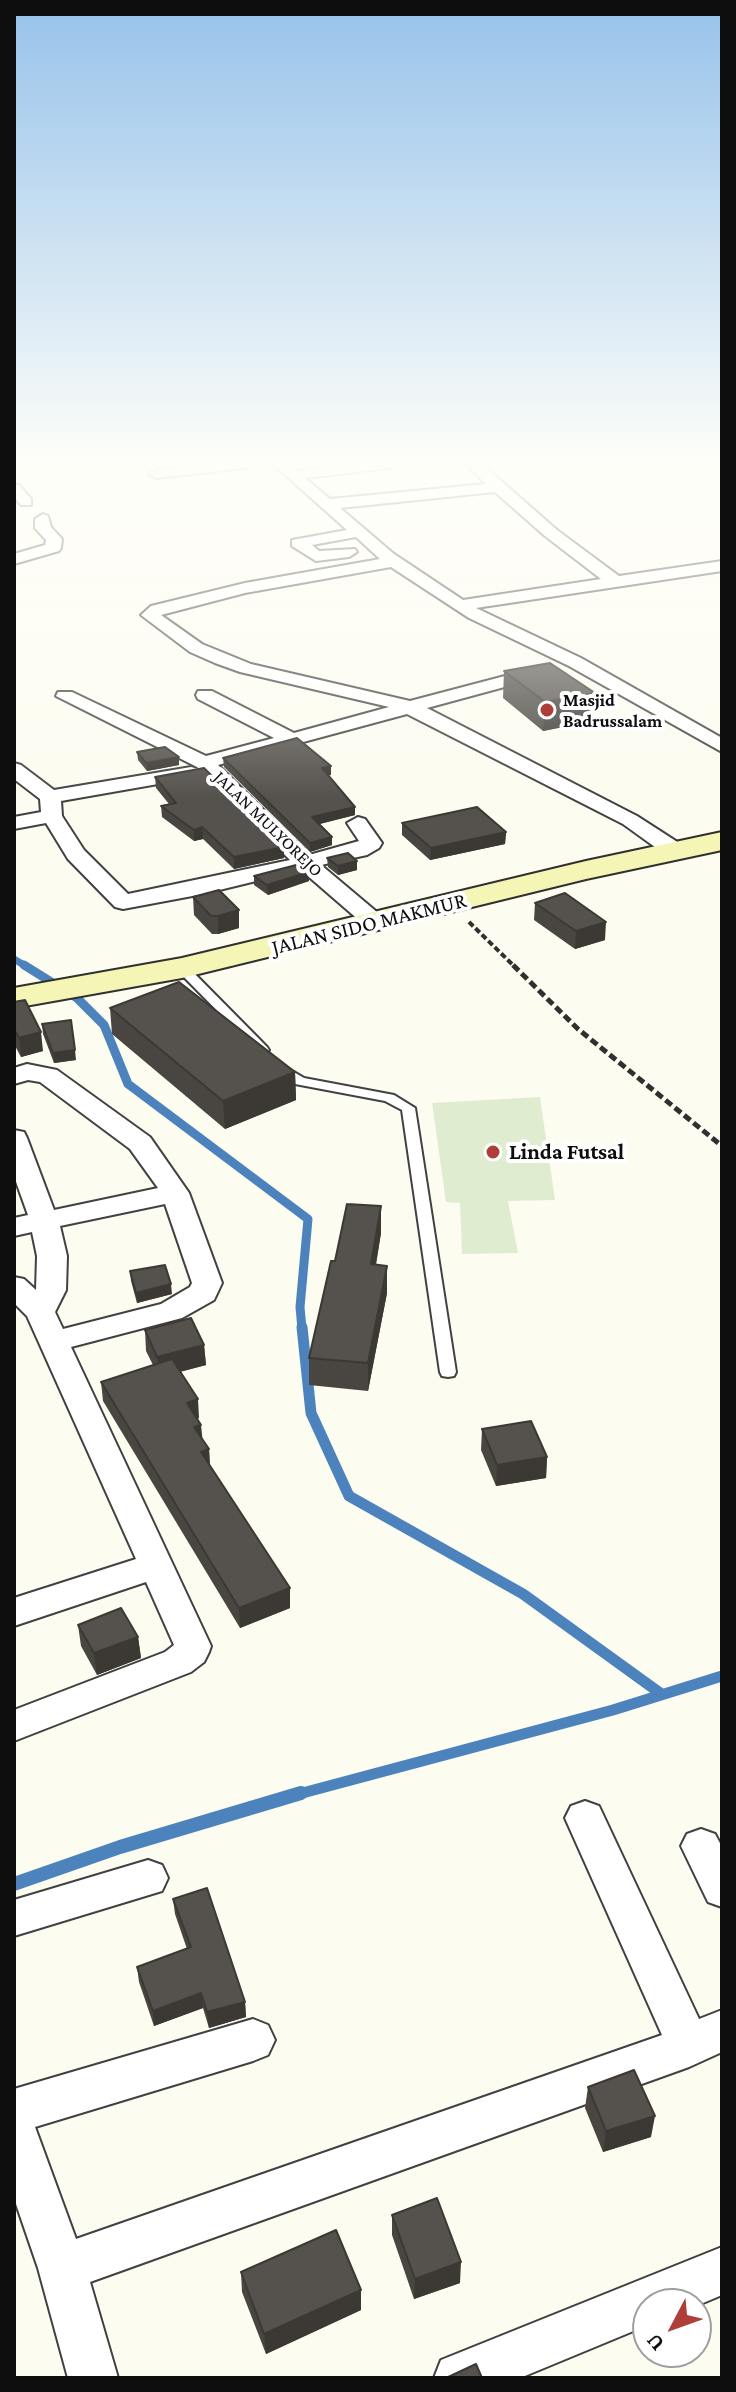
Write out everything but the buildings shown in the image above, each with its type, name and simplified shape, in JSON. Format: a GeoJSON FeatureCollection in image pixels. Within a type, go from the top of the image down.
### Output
{"type":"FeatureCollection","features":[{"type":"Feature","properties":{"kind":"main road","name":"JALAN SIDO MAKMUR"},"geometry":{"type":"LineString","coordinates":[[26,996],[182,968],[722,841]]}},
{"type":"Feature","properties":{"kind":"street"},"geometry":{"type":"LineString","coordinates":[[311,576],[150,613],[196,648],[221,659],[400,708],[567,786],[630,820],[674,850]]}},
{"type":"Feature","properties":{"kind":"street"},"geometry":{"type":"LineString","coordinates":[[417,576],[460,605],[575,662],[722,746]]}},
{"type":"Feature","properties":{"kind":"street"},"geometry":{"type":"LineString","coordinates":[[607,576],[613,580]]}},
{"type":"Feature","properties":{"kind":"street"},"geometry":{"type":"LineString","coordinates":[[460,605],[647,576]]}},
{"type":"Feature","properties":{"kind":"street"},"geometry":{"type":"LineString","coordinates":[[14,823],[51,807],[575,662]]}},
{"type":"Feature","properties":{"kind":"street"},"geometry":{"type":"LineString","coordinates":[[205,695],[291,739]]}},
{"type":"Feature","properties":{"kind":"street","name":"JALAN MULYOREJO"},"geometry":{"type":"LineString","coordinates":[[65,696],[208,766],[304,862],[376,923]]}},
{"type":"Feature","properties":{"kind":"street"},"geometry":{"type":"LineString","coordinates":[[14,769],[51,807],[76,854],[123,902],[203,887],[367,846],[371,843],[358,823]]}},
{"type":"Feature","properties":{"kind":"street"},"geometry":{"type":"LineString","coordinates":[[14,1076],[42,1073],[83,1099],[140,1143],[175,1193],[206,1274],[203,1293],[171,1311],[47,1326]]}},
{"type":"Feature","properties":{"kind":"street"},"geometry":{"type":"LineString","coordinates":[[14,1138],[29,1224],[52,1256],[47,1326]]}},
{"type":"Feature","properties":{"kind":"street"},"geometry":{"type":"LineString","coordinates":[[29,1224],[175,1193]]}},
{"type":"Feature","properties":{"kind":"street"},"geometry":{"type":"LineString","coordinates":[[14,1286],[47,1326],[154,1566],[193,1641],[191,1652],[178,1662],[14,1726]]}},
{"type":"Feature","properties":{"kind":"street"},"geometry":{"type":"LineString","coordinates":[[14,1612],[154,1566]]}},
{"type":"Feature","properties":{"kind":"street"},"geometry":{"type":"LineString","coordinates":[[62,2268],[706,2038],[585,1818]]}},
{"type":"Feature","properties":{"kind":"street"},"geometry":{"type":"LineString","coordinates":[[701,1846],[722,1889]]}},
{"type":"Feature","properties":{"kind":"street"},"geometry":{"type":"LineString","coordinates":[[14,1918],[148,1878]]}},
{"type":"Feature","properties":{"kind":"street"},"geometry":{"type":"LineString","coordinates":[[14,2111],[253,2040]]}},
{"type":"Feature","properties":{"kind":"street"},"geometry":{"type":"LineString","coordinates":[[14,2131],[62,2268],[93,2378]]}},
{"type":"Feature","properties":{"kind":"street"},"geometry":{"type":"LineString","coordinates":[[459,2378],[722,2271]]}},
{"type":"Feature","properties":{"kind":"lane"},"geometry":{"type":"LineString","coordinates":[[182,968],[291,1077],[346,1092],[389,1098],[408,1108],[448,1372]]}},
{"type":"Feature","properties":{"kind":"path"},"geometry":{"type":"LineString","coordinates":[[451,904],[578,1029],[722,1146]]}},
{"type":"Feature","properties":{"kind":"green space","name":"Linda Futsal"},"geometry":{"type":"Polygon","coordinates":[[[540,1097],[555,1200],[508,1201],[518,1253],[462,1254],[460,1203],[446,1202],[432,1103],[540,1097]]]}},
{"type":"Feature","properties":{"kind":"waterway"},"geometry":{"type":"LineString","coordinates":[[14,959],[27,967]]}},
{"type":"Feature","properties":{"kind":"waterway"},"geometry":{"type":"LineString","coordinates":[[24,965],[77,998],[104,1025],[128,1084],[308,1219],[300,1307],[302,1329]]}},
{"type":"Feature","properties":{"kind":"waterway"},"geometry":{"type":"LineString","coordinates":[[302,1327],[311,1413],[349,1496],[523,1594],[660,1693]]}},
{"type":"Feature","properties":{"kind":"waterway"},"geometry":{"type":"LineString","coordinates":[[295,1795],[613,1710],[722,1676]]}},
{"type":"Feature","properties":{"kind":"waterway"},"geometry":{"type":"LineString","coordinates":[[14,1884],[120,1847],[301,1793]]}},
{"type":"Feature","properties":{"kind":"place","name":"Masjid Badrussalam"},"geometry":{"type":"Point","coordinates":[547,710]}},
{"type":"Feature","properties":{"kind":"place","name":"Linda Futsal"},"geometry":{"type":"Point","coordinates":[493,1152]}}]}
